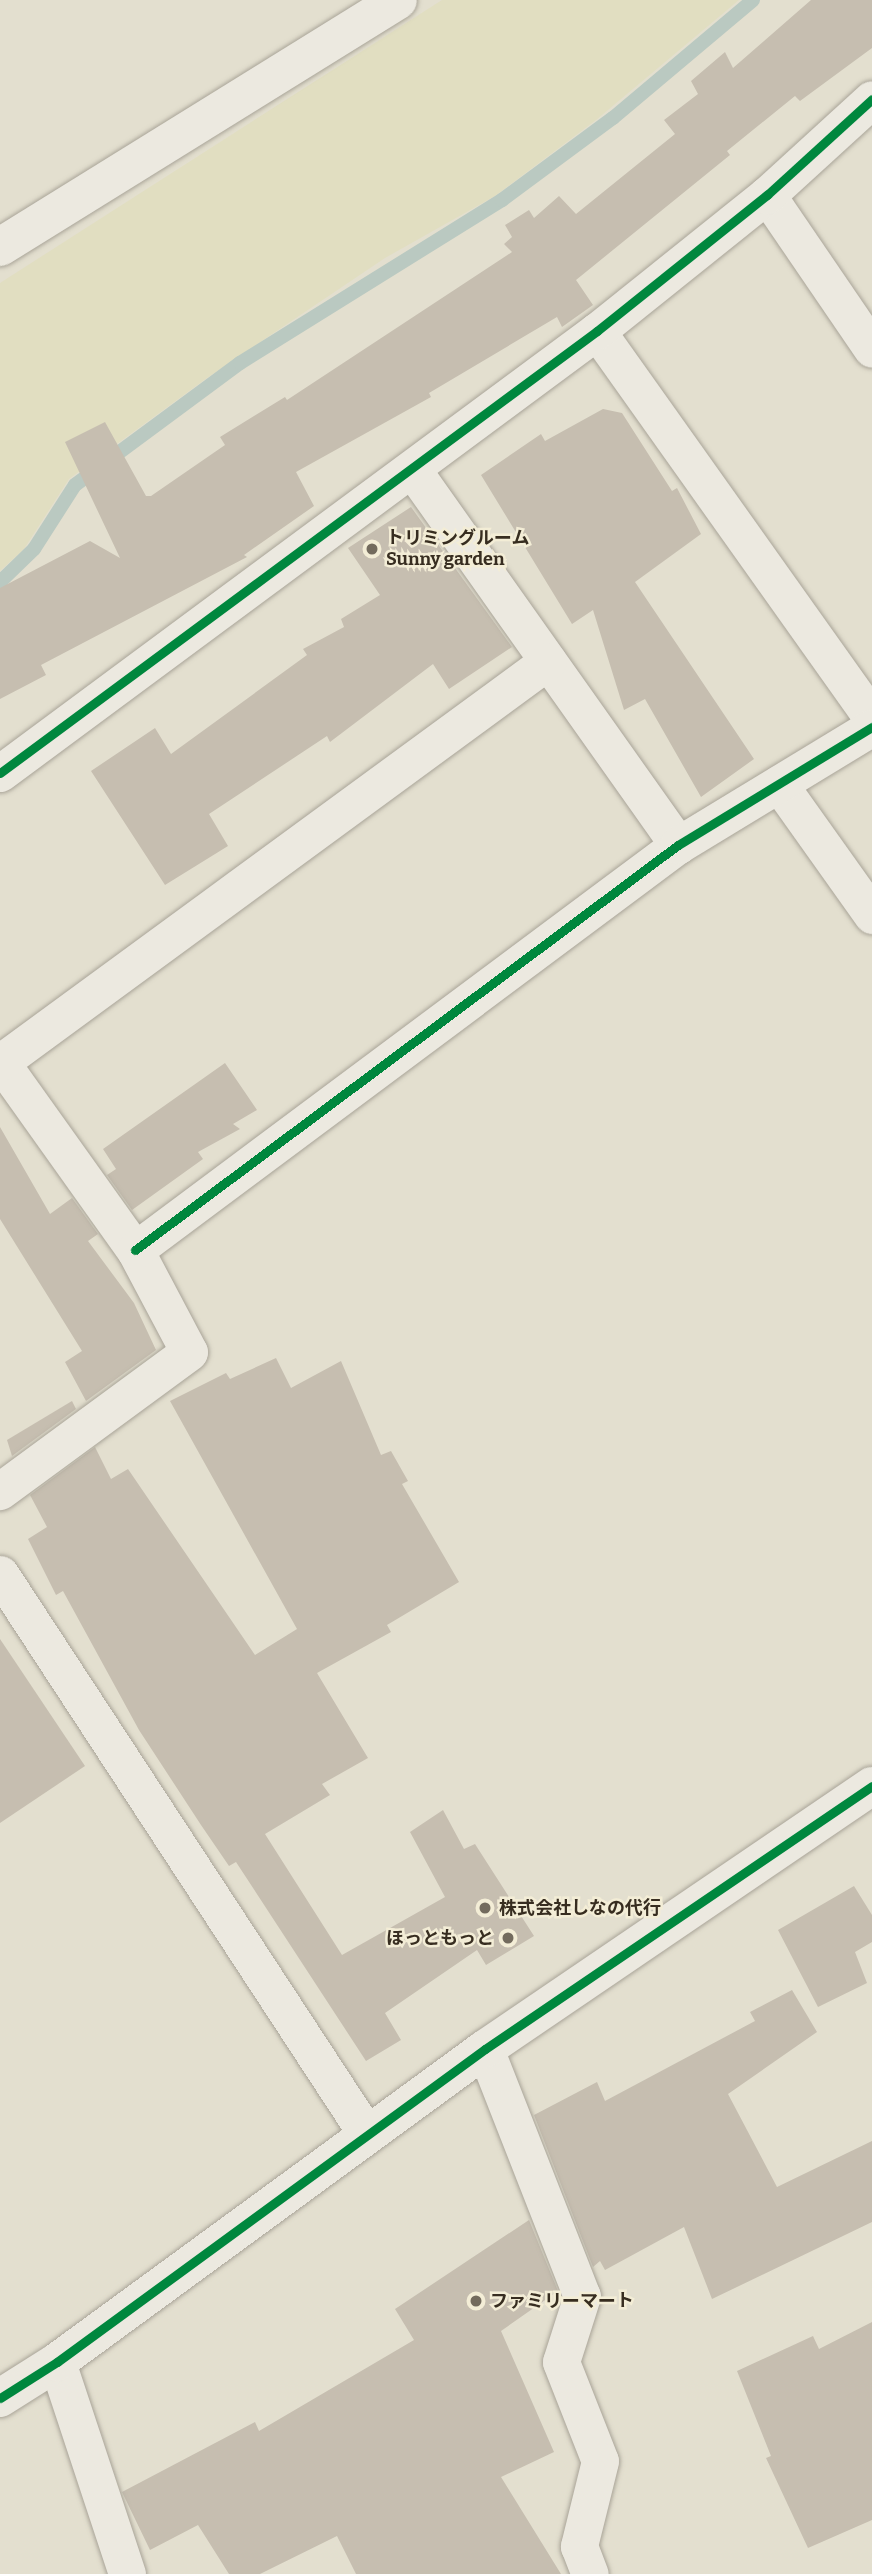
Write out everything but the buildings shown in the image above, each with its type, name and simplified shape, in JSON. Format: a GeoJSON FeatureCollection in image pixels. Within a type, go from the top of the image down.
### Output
{"type":"FeatureCollection","features":[{"type":"Feature","properties":{"kind":"street"},"geometry":{"type":"LineString","coordinates":[[0,247],[398,0]]}},
{"type":"Feature","properties":{"kind":"street"},"geometry":{"type":"LineString","coordinates":[[0,773],[597,331],[767,195],[872,99]]}},
{"type":"Feature","properties":{"kind":"street"},"geometry":{"type":"LineString","coordinates":[[767,195],[872,349]]}},
{"type":"Feature","properties":{"kind":"street"},"geometry":{"type":"LineString","coordinates":[[597,331],[872,718]]}},
{"type":"Feature","properties":{"kind":"street"},"geometry":{"type":"LineString","coordinates":[[412,469],[678,845]]}},
{"type":"Feature","properties":{"kind":"street"},"geometry":{"type":"LineString","coordinates":[[0,1491],[189,1352],[135,1250],[0,1061],[548,661]]}},
{"type":"Feature","properties":{"kind":"street"},"geometry":{"type":"LineString","coordinates":[[135,1250],[678,845],[872,727]]}},
{"type":"Feature","properties":{"kind":"street"},"geometry":{"type":"LineString","coordinates":[[779,784],[872,915]]}},
{"type":"Feature","properties":{"kind":"street"},"geometry":{"type":"LineString","coordinates":[[0,1574],[366,2133]]}},
{"type":"Feature","properties":{"kind":"street"},"geometry":{"type":"LineString","coordinates":[[0,2398],[57,2362],[366,2133],[485,2049],[871,1789]]}},
{"type":"Feature","properties":{"kind":"street"},"geometry":{"type":"LineString","coordinates":[[485,2049],[582,2296],[561,2362],[600,2461],[579,2546],[590,2574]]}},
{"type":"Feature","properties":{"kind":"street"},"geometry":{"type":"LineString","coordinates":[[57,2362],[127,2574]]}},
{"type":"Feature","properties":{"kind":"shaded area"},"geometry":{"type":"Polygon","coordinates":[[[442,0],[739,0],[596,120],[495,196],[385,258],[207,378],[69,479],[24,549],[0,571],[0,283],[442,0]]]}},
{"type":"Feature","properties":{"kind":"waterway"},"geometry":{"type":"LineString","coordinates":[[0,582],[34,549],[75,485],[240,363],[502,200],[613,118],[753,0]]}},
{"type":"Feature","properties":{"kind":"cycle path"},"geometry":{"type":"LineString","coordinates":[[0,773],[597,331],[767,195],[872,99]]}},
{"type":"Feature","properties":{"kind":"cycle path"},"geometry":{"type":"LineString","coordinates":[[135,1250],[678,845],[872,727]]}},
{"type":"Feature","properties":{"kind":"cycle path"},"geometry":{"type":"LineString","coordinates":[[0,2398],[57,2362],[485,2049],[872,1786]]}},
{"type":"Feature","properties":{"kind":"place","name":"トリミングルーム Sunny garden"},"geometry":{"type":"Point","coordinates":[372,549]}},
{"type":"Feature","properties":{"kind":"place","name":"株式会社しなの代行"},"geometry":{"type":"Point","coordinates":[485,1908]}},
{"type":"Feature","properties":{"kind":"place","name":"ほっともっと"},"geometry":{"type":"Point","coordinates":[508,1938]}},
{"type":"Feature","properties":{"kind":"place","name":"ファミリーマート"},"geometry":{"type":"Point","coordinates":[476,2301]}}]}
